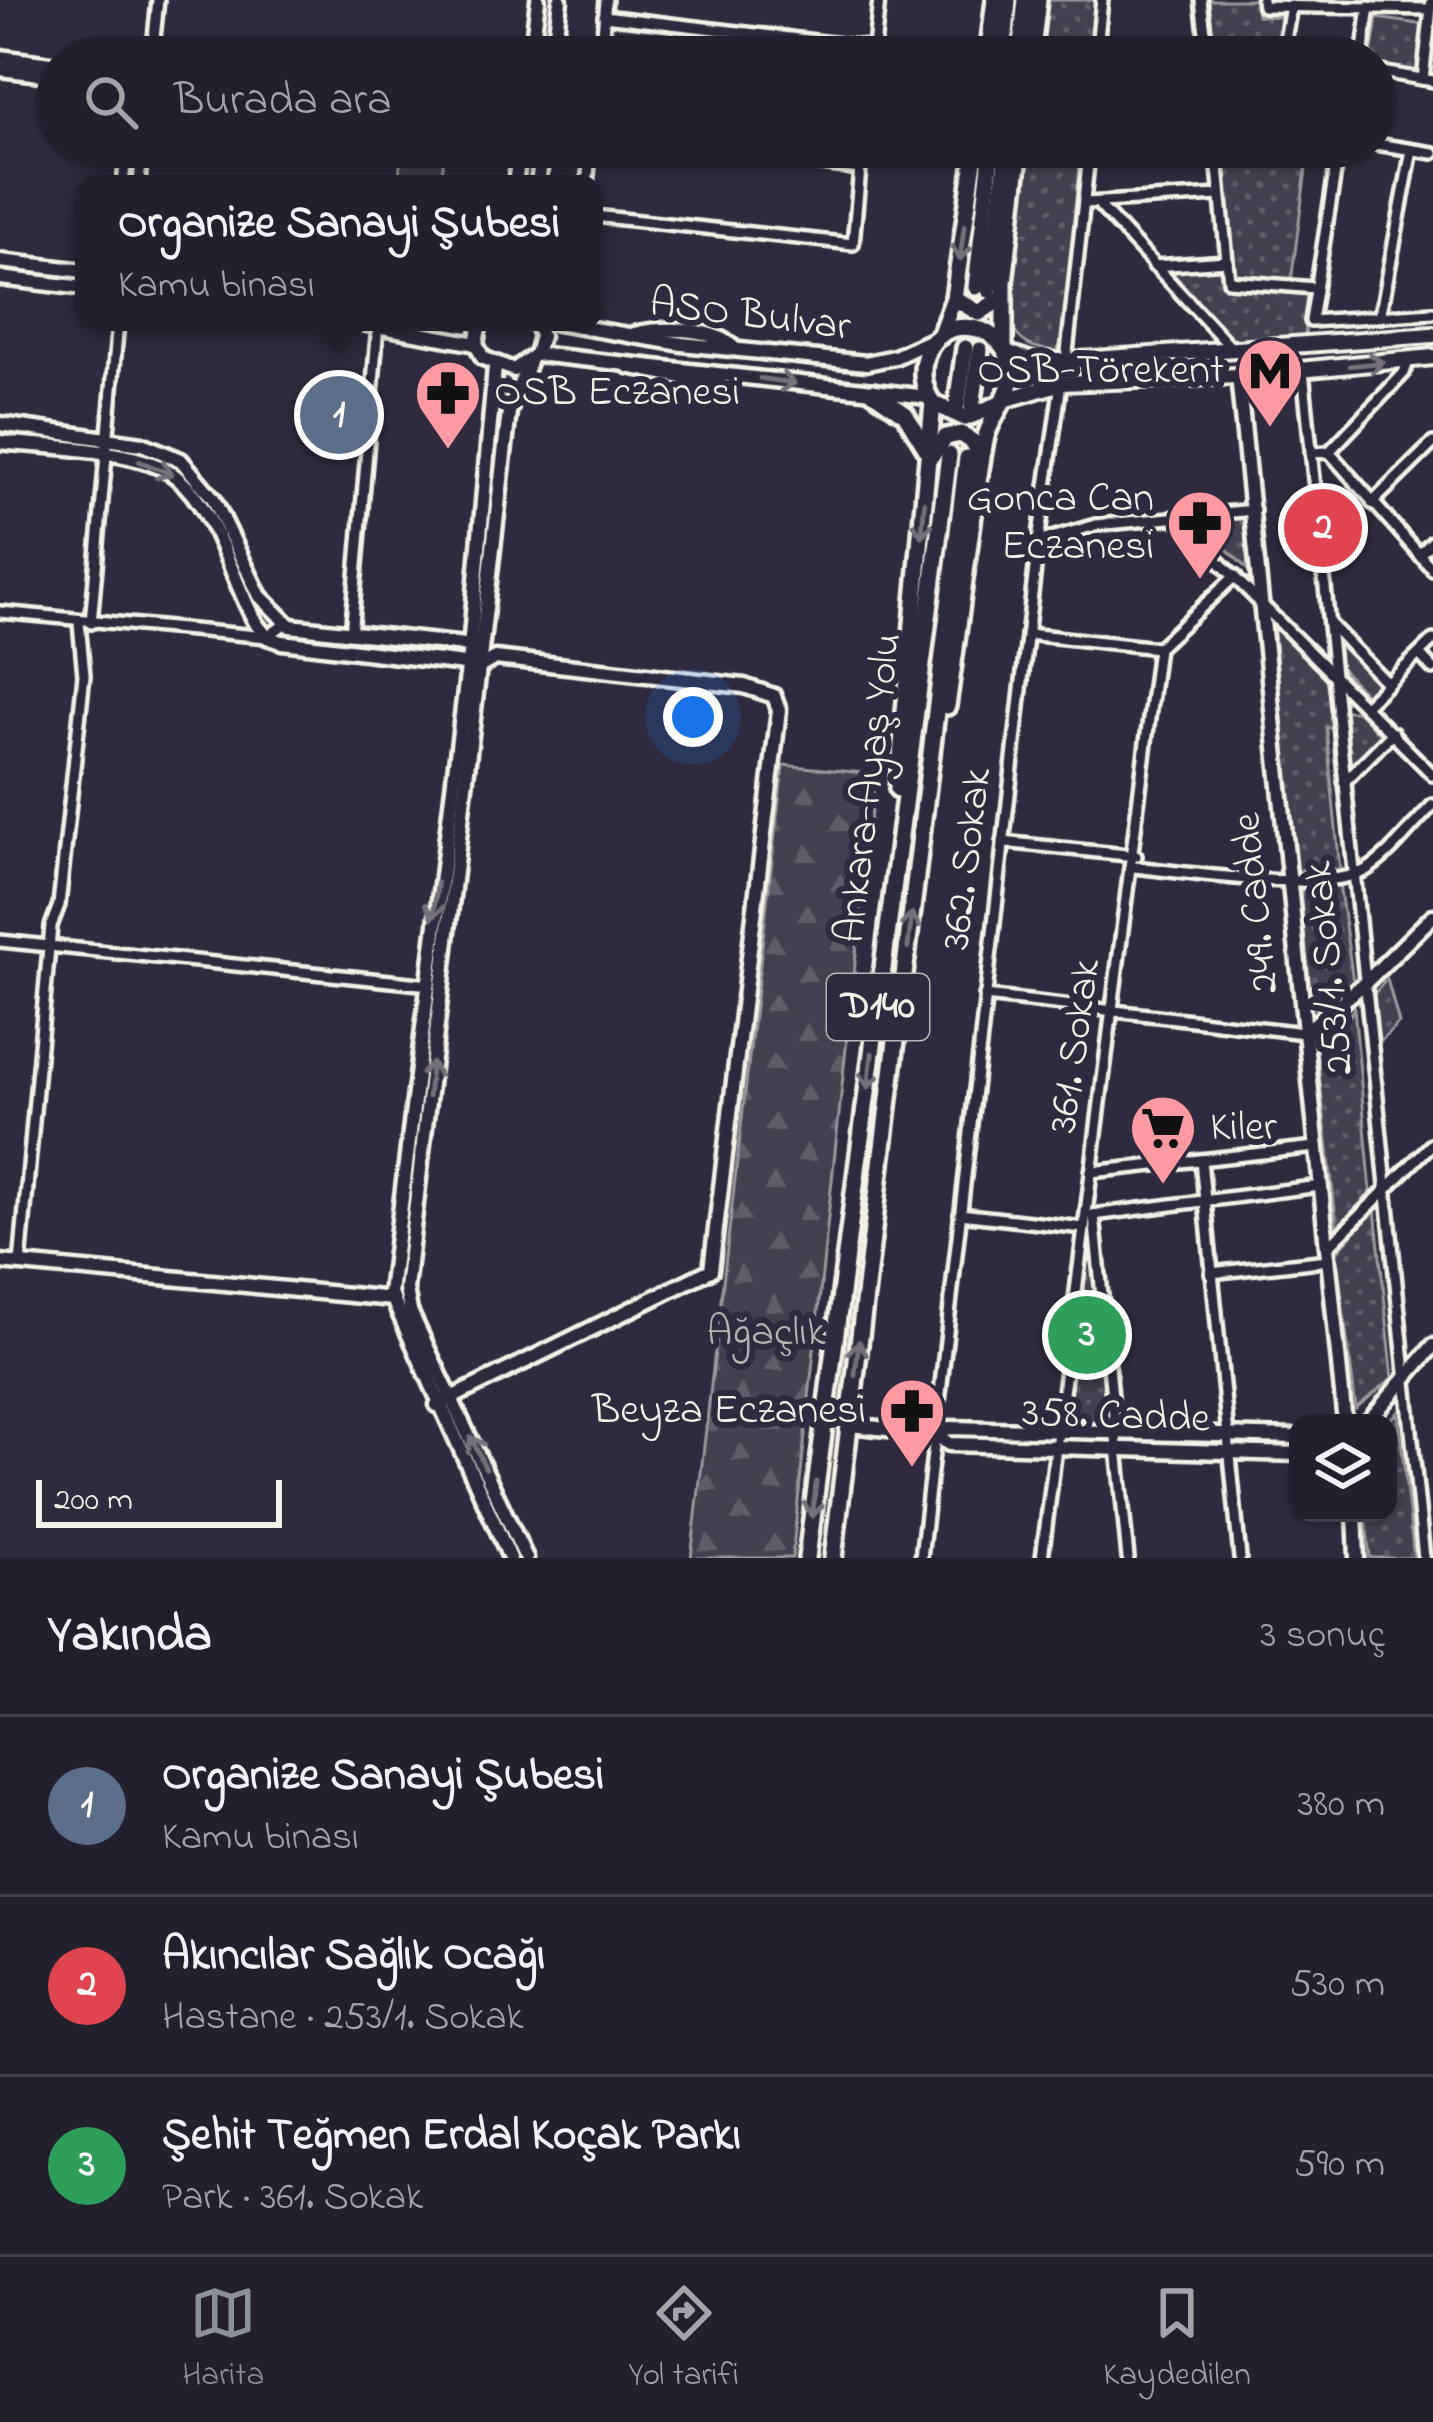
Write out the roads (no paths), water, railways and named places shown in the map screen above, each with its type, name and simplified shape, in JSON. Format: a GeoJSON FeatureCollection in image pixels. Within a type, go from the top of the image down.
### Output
{"type":"FeatureCollection","features":[{"type":"Feature","properties":{"kind":"highway"},"geometry":{"type":"LineString","coordinates":[[991,36],[995,0]]}},
{"type":"Feature","properties":{"kind":"highway"},"geometry":{"type":"LineString","coordinates":[[1005,36],[1008,0]]}},
{"type":"Feature","properties":{"kind":"highway"},"geometry":{"type":"LineString","coordinates":[[1022,36],[1026,0]]}},
{"type":"Feature","properties":{"kind":"highway"},"geometry":{"type":"LineString","coordinates":[[1034,36],[1038,0]]}},
{"type":"Feature","properties":{"kind":"highway"},"geometry":{"type":"LineString","coordinates":[[903,810],[898,769],[928,457],[930,400],[922,365],[954,298],[973,168]]}},
{"type":"Feature","properties":{"kind":"highway"},"geometry":{"type":"LineString","coordinates":[[930,400],[965,418],[1000,403],[1011,378],[989,291],[992,168]]}},
{"type":"Feature","properties":{"kind":"highway"},"geometry":{"type":"LineString","coordinates":[[989,291],[1005,168]]}},
{"type":"Feature","properties":{"kind":"highway"},"geometry":{"type":"LineString","coordinates":[[954,298],[979,313],[989,291],[1015,168]]}},
{"type":"Feature","properties":{"kind":"highway"},"geometry":{"type":"LineString","coordinates":[[938,337],[974,328],[1005,350]]}},
{"type":"Feature","properties":{"kind":"highway"},"geometry":{"type":"LineString","coordinates":[[964,406],[973,349]]}},
{"type":"Feature","properties":{"kind":"highway"},"geometry":{"type":"LineString","coordinates":[[873,392],[905,414],[928,457]]}},
{"type":"Feature","properties":{"kind":"highway","name":"Ankara-Ayaş Yolu"},"geometry":{"type":"LineString","coordinates":[[833,1558],[923,819],[975,459],[1000,403]]}},
{"type":"Feature","properties":{"kind":"highway"},"geometry":{"type":"LineString","coordinates":[[928,457],[946,437],[961,434],[974,442],[975,459]]}},
{"type":"Feature","properties":{"kind":"highway","name":"Ankara-Ayaş Yolu"},"geometry":{"type":"LineString","coordinates":[[807,1558],[949,455]]}},
{"type":"Feature","properties":{"kind":"main road"},"geometry":{"type":"LineString","coordinates":[[1005,350],[1032,361],[1066,361],[1433,335]]}},
{"type":"Feature","properties":{"kind":"main road"},"geometry":{"type":"LineString","coordinates":[[1000,403],[1061,383],[1238,376],[1433,357]]}},
{"type":"Feature","properties":{"kind":"street"},"geometry":{"type":"LineString","coordinates":[[154,36],[158,0]]}},
{"type":"Feature","properties":{"kind":"street"},"geometry":{"type":"LineString","coordinates":[[534,36],[538,0]]}},
{"type":"Feature","properties":{"kind":"street"},"geometry":{"type":"LineString","coordinates":[[556,36],[560,0]]}},
{"type":"Feature","properties":{"kind":"street"},"geometry":{"type":"LineString","coordinates":[[603,36],[606,0]]}},
{"type":"Feature","properties":{"kind":"street"},"geometry":{"type":"LineString","coordinates":[[876,36],[879,0]]}},
{"type":"Feature","properties":{"kind":"street"},"geometry":{"type":"LineString","coordinates":[[1098,36],[1102,0]]}},
{"type":"Feature","properties":{"kind":"street"},"geometry":{"type":"LineString","coordinates":[[1201,0],[1205,36]]}},
{"type":"Feature","properties":{"kind":"street"},"geometry":{"type":"LineString","coordinates":[[1262,0],[1263,6],[1431,4],[1428,80],[1397,75]]}},
{"type":"Feature","properties":{"kind":"street"},"geometry":{"type":"LineString","coordinates":[[1286,36],[1291,6]]}},
{"type":"Feature","properties":{"kind":"street"},"geometry":{"type":"LineString","coordinates":[[1365,36],[1369,7]]}},
{"type":"Feature","properties":{"kind":"street"},"geometry":{"type":"LineString","coordinates":[[604,16],[754,36]]}},
{"type":"Feature","properties":{"kind":"street"},"geometry":{"type":"LineString","coordinates":[[0,57],[36,62]]}},
{"type":"Feature","properties":{"kind":"street"},"geometry":{"type":"LineString","coordinates":[[0,69],[36,73]]}},
{"type":"Feature","properties":{"kind":"street"},"geometry":{"type":"LineString","coordinates":[[1397,148],[1433,153]]}},
{"type":"Feature","properties":{"kind":"street"},"geometry":{"type":"LineString","coordinates":[[1380,317],[1412,150]]}},
{"type":"Feature","properties":{"kind":"street"},"geometry":{"type":"LineString","coordinates":[[603,217],[853,244],[860,169],[852,168]]}},
{"type":"Feature","properties":{"kind":"street"},"geometry":{"type":"LineString","coordinates":[[1066,361],[1088,168]]}},
{"type":"Feature","properties":{"kind":"street"},"geometry":{"type":"LineString","coordinates":[[1217,168],[1229,281],[1315,288]]}},
{"type":"Feature","properties":{"kind":"street"},"geometry":{"type":"LineString","coordinates":[[1335,168],[1311,321],[1433,313]]}},
{"type":"Feature","properties":{"kind":"street"},"geometry":{"type":"LineString","coordinates":[[1086,203],[1100,206],[1219,194]]}},
{"type":"Feature","properties":{"kind":"street"},"geometry":{"type":"LineString","coordinates":[[1100,206],[1234,351]]}},
{"type":"Feature","properties":{"kind":"street"},"geometry":{"type":"LineString","coordinates":[[0,261],[75,270]]}},
{"type":"Feature","properties":{"kind":"street"},"geometry":{"type":"LineString","coordinates":[[1153,267],[1227,261]]}},
{"type":"Feature","properties":{"kind":"street"},"geometry":{"type":"LineString","coordinates":[[0,278],[75,286]]}},
{"type":"Feature","properties":{"kind":"street"},"geometry":{"type":"LineString","coordinates":[[20,1264],[49,947],[59,905],[117,331]]}},
{"type":"Feature","properties":{"kind":"street"},"geometry":{"type":"LineString","coordinates":[[351,634],[377,331]]}},
{"type":"Feature","properties":{"kind":"street"},"geometry":{"type":"LineString","coordinates":[[409,331],[476,344],[495,368],[477,647]]}},
{"type":"Feature","properties":{"kind":"street"},"geometry":{"type":"LineString","coordinates":[[476,344],[478,331]]}},
{"type":"Feature","properties":{"kind":"street"},"geometry":{"type":"LineString","coordinates":[[510,1558],[391,1300],[424,985],[509,412],[533,358],[539,331]]}},
{"type":"Feature","properties":{"kind":"street","name":"ASO Bulvar"},"geometry":{"type":"LineString","coordinates":[[601,331],[866,363],[938,337]]}},
{"type":"Feature","properties":{"kind":"street","name":"ASO Bulvar"},"geometry":{"type":"LineString","coordinates":[[495,368],[514,370],[533,358],[624,360],[930,400]]}},
{"type":"Feature","properties":{"kind":"street"},"geometry":{"type":"LineString","coordinates":[[1311,453],[1329,452],[1404,373],[1409,359]]}},
{"type":"Feature","properties":{"kind":"street","name":"253/1. Sokak"},"geometry":{"type":"LineString","coordinates":[[1304,371],[1424,1558]]}},
{"type":"Feature","properties":{"kind":"street","name":"249. Cadde"},"geometry":{"type":"LineString","coordinates":[[1238,376],[1344,1414]]}},
{"type":"Feature","properties":{"kind":"street","name":"362. Sokak"},"geometry":{"type":"LineString","coordinates":[[921,1558],[1027,634],[1061,383]]}},
{"type":"Feature","properties":{"kind":"street"},"geometry":{"type":"LineString","coordinates":[[0,424],[160,449],[189,466],[213,498],[260,596],[286,623],[477,647],[494,658]]}},
{"type":"Feature","properties":{"kind":"street"},"geometry":{"type":"LineString","coordinates":[[0,442],[151,464],[180,481],[267,637]]}},
{"type":"Feature","properties":{"kind":"street"},"geometry":{"type":"LineString","coordinates":[[1372,503],[1433,443]]}},
{"type":"Feature","properties":{"kind":"street"},"geometry":{"type":"LineString","coordinates":[[1329,452],[1433,570]]}},
{"type":"Feature","properties":{"kind":"street"},"geometry":{"type":"LineString","coordinates":[[1038,542],[1096,525],[1253,509]]}},
{"type":"Feature","properties":{"kind":"street"},"geometry":{"type":"LineString","coordinates":[[1174,517],[1433,775]]}},
{"type":"Feature","properties":{"kind":"street"},"geometry":{"type":"LineString","coordinates":[[1419,555],[1433,541]]}},
{"type":"Feature","properties":{"kind":"street"},"geometry":{"type":"LineString","coordinates":[[1027,634],[1158,648],[1235,576]]}},
{"type":"Feature","properties":{"kind":"street"},"geometry":{"type":"LineString","coordinates":[[0,612],[267,637],[296,645],[474,665],[494,658],[744,686],[769,692],[779,710],[711,1270],[437,1405]]}},
{"type":"Feature","properties":{"kind":"street"},"geometry":{"type":"LineString","coordinates":[[1328,622],[1388,684]]}},
{"type":"Feature","properties":{"kind":"street"},"geometry":{"type":"LineString","coordinates":[[267,637],[286,623]]}},
{"type":"Feature","properties":{"kind":"street"},"geometry":{"type":"LineString","coordinates":[[1366,705],[1433,640]]}},
{"type":"Feature","properties":{"kind":"street","name":"361. Sokak"},"geometry":{"type":"LineString","coordinates":[[1042,1558],[1135,862],[1158,648]]}},
{"type":"Feature","properties":{"kind":"street"},"geometry":{"type":"LineString","coordinates":[[1419,654],[1433,669]]}},
{"type":"Feature","properties":{"kind":"street"},"geometry":{"type":"LineString","coordinates":[[474,665],[406,1296],[526,1558]]}},
{"type":"Feature","properties":{"kind":"street"},"geometry":{"type":"LineString","coordinates":[[1344,782],[1393,733]]}},
{"type":"Feature","properties":{"kind":"street"},"geometry":{"type":"LineString","coordinates":[[1003,842],[1288,881],[1354,874],[1371,866],[1433,805]]}},
{"type":"Feature","properties":{"kind":"street"},"geometry":{"type":"LineString","coordinates":[[986,997],[1304,1033],[1365,983],[1433,916]]}},
{"type":"Feature","properties":{"kind":"street"},"geometry":{"type":"LineString","coordinates":[[0,940],[440,986]]}},
{"type":"Feature","properties":{"kind":"street"},"geometry":{"type":"LineString","coordinates":[[1211,1273],[1327,1254],[1433,1144]]}},
{"type":"Feature","properties":{"kind":"street"},"geometry":{"type":"LineString","coordinates":[[1091,1172],[1316,1147]]}},
{"type":"Feature","properties":{"kind":"street"},"geometry":{"type":"LineString","coordinates":[[1202,1160],[1240,1558]]}},
{"type":"Feature","properties":{"kind":"street"},"geometry":{"type":"LineString","coordinates":[[960,1214],[1088,1220],[1320,1186]]}},
{"type":"Feature","properties":{"kind":"street"},"geometry":{"type":"LineString","coordinates":[[1088,1220],[1119,1443],[1128,1558]]}},
{"type":"Feature","properties":{"kind":"street"},"geometry":{"type":"LineString","coordinates":[[0,1262],[391,1300],[406,1296]]}},
{"type":"Feature","properties":{"kind":"street"},"geometry":{"type":"LineString","coordinates":[[1376,1414],[1426,1365],[1433,1346]]}},
{"type":"Feature","properties":{"kind":"street","name":"358. Cadde"},"geometry":{"type":"LineString","coordinates":[[849,1425],[935,1434],[950,1428],[1056,1434],[1230,1453],[1289,1454]]}},
{"type":"Feature","properties":{"kind":"street","name":"358. Cadde"},"geometry":{"type":"LineString","coordinates":[[935,1434],[949,1444],[1056,1449],[1289,1437]]}},
{"type":"Feature","properties":{"kind":"street"},"geometry":{"type":"LineString","coordinates":[[1355,1522],[1357,1558]]}},
{"type":"Feature","properties":{"kind":"tunnel"},"geometry":{"type":"LineString","coordinates":[[965,348],[976,287]]}},
{"type":"Feature","properties":{"kind":"place","name":"Organize Sanayi Şubesi"},"geometry":{"type":"Point","coordinates":[339,415]}},
{"type":"Feature","properties":{"kind":"place","name":"OSB-Törekent"},"geometry":{"type":"Point","coordinates":[1270,430]}},
{"type":"Feature","properties":{"kind":"place","name":"OSB Eczanesi"},"geometry":{"type":"Point","coordinates":[448,452]}},
{"type":"Feature","properties":{"kind":"place","name":"Akıncılar Sağlık Ocağı"},"geometry":{"type":"Point","coordinates":[1323,528]}},
{"type":"Feature","properties":{"kind":"place","name":"Gonca Can Eczanesi"},"geometry":{"type":"Point","coordinates":[1200,582]}},
{"type":"Feature","properties":{"kind":"place","name":"Kiler"},"geometry":{"type":"Point","coordinates":[1163,1187]}},
{"type":"Feature","properties":{"kind":"place","name":"Şehit Teğmen Erdal Koçak Parkı"},"geometry":{"type":"Point","coordinates":[1087,1335]}},
{"type":"Feature","properties":{"kind":"place","name":"Beyza Eczanesi"},"geometry":{"type":"Point","coordinates":[912,1470]}},
{"type":"Feature","properties":{"kind":"park label","name":"Ağaçlık"},"geometry":{"type":"Point","coordinates":[766,1333]}}]}
